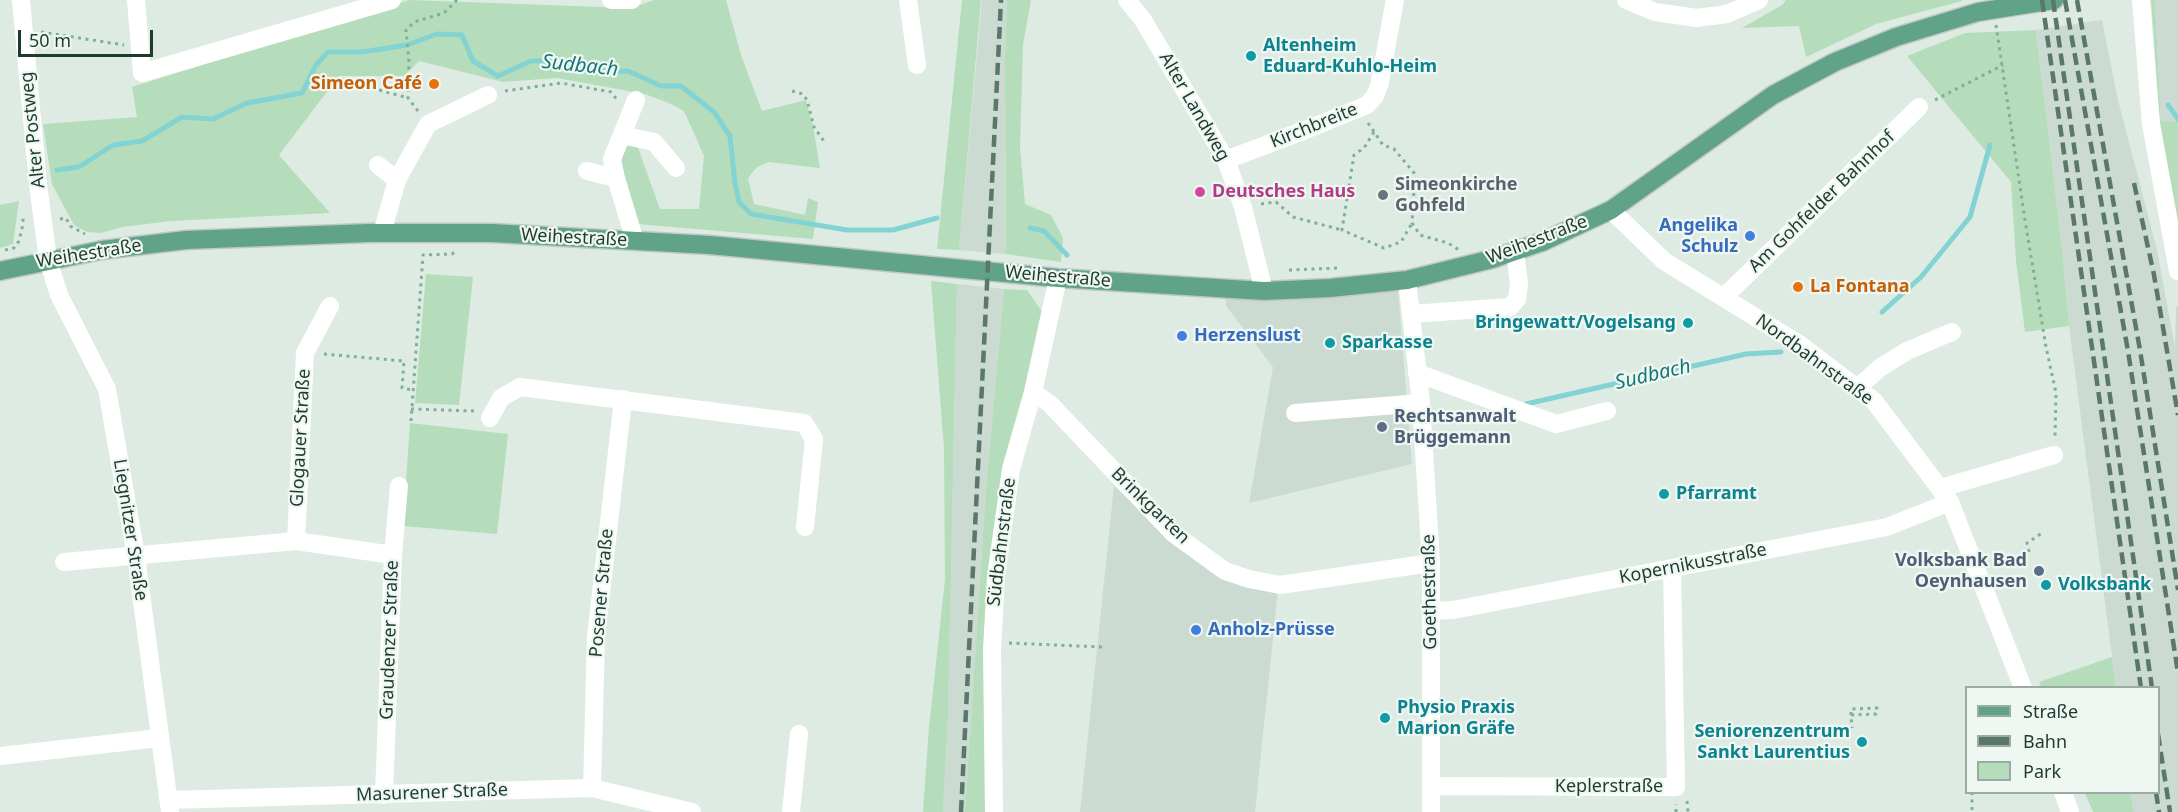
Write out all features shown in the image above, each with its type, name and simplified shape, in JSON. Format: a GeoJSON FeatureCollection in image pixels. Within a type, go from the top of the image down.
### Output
{"type":"FeatureCollection","features":[{"type":"Feature","properties":{"kind":"main road","name":"Weihestraße"},"geometry":{"type":"LineString","coordinates":[[0,271],[102,250],[186,240],[492,233],[710,245],[1058,278],[1264,291],[1330,288],[1407,280],[1447,271],[1542,242],[1611,210],[1773,94],[1835,62],[1896,37],[1982,7],[2054,0]]}},
{"type":"Feature","properties":{"kind":"street","name":"Alter Postweg"},"geometry":{"type":"LineString","coordinates":[[21,0],[38,184],[48,260]]}},
{"type":"Feature","properties":{"kind":"street"},"geometry":{"type":"LineString","coordinates":[[136,0],[142,72],[392,0]]}},
{"type":"Feature","properties":{"kind":"street"},"geometry":{"type":"LineString","coordinates":[[610,0],[632,0]]}},
{"type":"Feature","properties":{"kind":"street"},"geometry":{"type":"LineString","coordinates":[[908,0],[917,65]]}},
{"type":"Feature","properties":{"kind":"street","name":"Alter Landweg"},"geometry":{"type":"LineString","coordinates":[[1127,0],[1143,20],[1226,160],[1243,207],[1264,291]]}},
{"type":"Feature","properties":{"kind":"street","name":"Kirchbreite"},"geometry":{"type":"LineString","coordinates":[[1226,160],[1367,105],[1375,96],[1379,86],[1395,0]]}},
{"type":"Feature","properties":{"kind":"street"},"geometry":{"type":"LineString","coordinates":[[1626,0],[1655,12],[1697,18],[1727,14],[1759,0]]}},
{"type":"Feature","properties":{"kind":"street"},"geometry":{"type":"LineString","coordinates":[[2141,0],[2151,124],[2178,271]]}},
{"type":"Feature","properties":{"kind":"street"},"geometry":{"type":"LineString","coordinates":[[382,234],[397,180],[428,124],[488,95]]}},
{"type":"Feature","properties":{"kind":"street","name":"Am Gohfelder Bahnhof"},"geometry":{"type":"LineString","coordinates":[[1724,297],[1919,107]]}},
{"type":"Feature","properties":{"kind":"street"},"geometry":{"type":"LineString","coordinates":[[633,108],[612,159],[635,241]]}},
{"type":"Feature","properties":{"kind":"street"},"geometry":{"type":"LineString","coordinates":[[622,135],[654,142],[676,168]]}},
{"type":"Feature","properties":{"kind":"street"},"geometry":{"type":"LineString","coordinates":[[378,165],[397,180]]}},
{"type":"Feature","properties":{"kind":"street"},"geometry":{"type":"LineString","coordinates":[[587,171],[616,178]]}},
{"type":"Feature","properties":{"kind":"street","name":"Nordbahnstraße"},"geometry":{"type":"LineString","coordinates":[[1611,210],[1664,261],[1799,344],[1874,401],[1946,495],[2023,686]]}},
{"type":"Feature","properties":{"kind":"street"},"geometry":{"type":"LineString","coordinates":[[1411,314],[1510,307],[1517,299],[1519,284],[1515,251]]}},
{"type":"Feature","properties":{"kind":"street","name":"Liegnitzer Straße"},"geometry":{"type":"LineString","coordinates":[[48,260],[59,295],[107,389],[136,556],[169,806]]}},
{"type":"Feature","properties":{"kind":"street","name":"Südbahnstraße"},"geometry":{"type":"LineString","coordinates":[[994,812],[993,642],[996,578],[1011,469],[1033,392],[1058,278]]}},
{"type":"Feature","properties":{"kind":"street","name":"Goethestraße"},"geometry":{"type":"LineString","coordinates":[[1407,280],[1420,404],[1431,563],[1431,812]]}},
{"type":"Feature","properties":{"kind":"street","name":"Glogauer Straße"},"geometry":{"type":"LineString","coordinates":[[296,541],[305,353],[330,306]]}},
{"type":"Feature","properties":{"kind":"street"},"geometry":{"type":"LineString","coordinates":[[1857,388],[1881,367],[1907,351],[1952,332]]}},
{"type":"Feature","properties":{"kind":"street"},"geometry":{"type":"LineString","coordinates":[[1417,373],[1556,424],[1607,411]]}},
{"type":"Feature","properties":{"kind":"street"},"geometry":{"type":"LineString","coordinates":[[492,415],[501,398],[520,387],[804,423],[814,439],[805,527]]}},
{"type":"Feature","properties":{"kind":"street","name":"Brinkgarten"},"geometry":{"type":"LineString","coordinates":[[1033,392],[1050,404],[1174,534],[1226,571],[1249,579],[1280,585],[1431,563]]}},
{"type":"Feature","properties":{"kind":"street","name":"Posener Straße"},"geometry":{"type":"LineString","coordinates":[[592,788],[596,637],[623,399]]}},
{"type":"Feature","properties":{"kind":"street"},"geometry":{"type":"LineString","coordinates":[[1295,413],[1420,404]]}},
{"type":"Feature","properties":{"kind":"street","name":"Kopernikusstraße"},"geometry":{"type":"LineString","coordinates":[[1431,611],[1453,610],[1887,527],[1946,495],[2054,455]]}},
{"type":"Feature","properties":{"kind":"street","name":"Graudenzer Straße"},"geometry":{"type":"LineString","coordinates":[[384,795],[393,555],[399,486]]}},
{"type":"Feature","properties":{"kind":"street"},"geometry":{"type":"LineString","coordinates":[[64,562],[296,541],[393,555]]}},
{"type":"Feature","properties":{"kind":"street","name":"Keplerstraße"},"geometry":{"type":"LineString","coordinates":[[1431,786],[1676,788],[1671,568]]}},
{"type":"Feature","properties":{"kind":"street"},"geometry":{"type":"LineString","coordinates":[[791,812],[799,734]]}},
{"type":"Feature","properties":{"kind":"street"},"geometry":{"type":"LineString","coordinates":[[0,756],[159,738]]}},
{"type":"Feature","properties":{"kind":"street","name":"Masurener Straße"},"geometry":{"type":"LineString","coordinates":[[169,806],[384,795],[592,788],[692,812]]}},
{"type":"Feature","properties":{"kind":"street"},"geometry":{"type":"LineString","coordinates":[[2064,794],[2070,812]]}},
{"type":"Feature","properties":{"kind":"path"},"geometry":{"type":"LineString","coordinates":[[408,98],[409,62],[406,30],[414,22],[444,13],[457,0]]}},
{"type":"Feature","properties":{"kind":"path"},"geometry":{"type":"LineString","coordinates":[[1982,7],[2003,65],[2025,220],[2056,393],[2054,455]]}},
{"type":"Feature","properties":{"kind":"path"},"geometry":{"type":"LineString","coordinates":[[24,29],[140,47]]}},
{"type":"Feature","properties":{"kind":"path"},"geometry":{"type":"LineString","coordinates":[[1919,107],[2003,65]]}},
{"type":"Feature","properties":{"kind":"path"},"geometry":{"type":"LineString","coordinates":[[343,80],[408,98],[428,124]]}},
{"type":"Feature","properties":{"kind":"path"},"geometry":{"type":"LineString","coordinates":[[488,95],[561,83],[611,92],[633,108]]}},
{"type":"Feature","properties":{"kind":"path"},"geometry":{"type":"LineString","coordinates":[[792,91],[803,94],[807,100],[814,127],[825,144]]}},
{"type":"Feature","properties":{"kind":"path"},"geometry":{"type":"LineString","coordinates":[[1243,207],[1276,202],[1293,217],[1342,230],[1384,248],[1401,242],[1412,223],[1415,174],[1394,149],[1383,145],[1358,110]]}},
{"type":"Feature","properties":{"kind":"path"},"geometry":{"type":"LineString","coordinates":[[1342,230],[1354,155],[1364,148],[1374,132]]}},
{"type":"Feature","properties":{"kind":"path"},"geometry":{"type":"LineString","coordinates":[[1412,223],[1420,235],[1448,243],[1461,252],[1453,255]]}},
{"type":"Feature","properties":{"kind":"path"},"geometry":{"type":"LineString","coordinates":[[0,251],[14,248],[19,241],[23,224]]}},
{"type":"Feature","properties":{"kind":"path"},"geometry":{"type":"LineString","coordinates":[[411,421],[423,255],[452,254],[457,250]]}},
{"type":"Feature","properties":{"kind":"path"},"geometry":{"type":"LineString","coordinates":[[1260,272],[1342,268]]}},
{"type":"Feature","properties":{"kind":"path"},"geometry":{"type":"LineString","coordinates":[[305,353],[404,361],[402,388],[413,390]]}},
{"type":"Feature","properties":{"kind":"path"},"geometry":{"type":"LineString","coordinates":[[411,409],[492,415]]}},
{"type":"Feature","properties":{"kind":"path"},"geometry":{"type":"LineString","coordinates":[[2029,552],[2027,543],[2042,533]]}},
{"type":"Feature","properties":{"kind":"path"},"geometry":{"type":"LineString","coordinates":[[993,642],[1102,647]]}},
{"type":"Feature","properties":{"kind":"path"},"geometry":{"type":"LineString","coordinates":[[1851,715],[1876,714],[1877,708],[1851,709],[1851,715],[1852,728]]}},
{"type":"Feature","properties":{"kind":"path"},"geometry":{"type":"LineString","coordinates":[[1972,794],[1972,812]]}},
{"type":"Feature","properties":{"kind":"shaded area"},"geometry":{"type":"Polygon","coordinates":[[[982,0],[1007,0],[1006,254],[959,250],[982,0]]]}},
{"type":"Feature","properties":{"kind":"shaded area"},"geometry":{"type":"Polygon","coordinates":[[[2155,0],[2178,0],[2178,121],[2161,123],[2155,0]]]}},
{"type":"Feature","properties":{"kind":"shaded area"},"geometry":{"type":"Polygon","coordinates":[[[2102,20],[2118,100],[2157,250],[2175,347],[2176,307],[2178,306],[2178,812],[2134,812],[2131,794],[2160,794],[2160,686],[2116,686],[2069,326],[2036,30],[2102,20]]]}},
{"type":"Feature","properties":{"kind":"shaded area"},"geometry":{"type":"Polygon","coordinates":[[[957,284],[1004,289],[986,489],[965,812],[943,812],[948,718],[957,284]]]}},
{"type":"Feature","properties":{"kind":"shaded area"},"geometry":{"type":"Polygon","coordinates":[[[1398,289],[1412,464],[1249,503],[1273,367],[1226,306],[1226,299],[1289,298],[1398,289]]]}},
{"type":"Feature","properties":{"kind":"shaded area"},"geometry":{"type":"Polygon","coordinates":[[[1114,486],[1177,544],[1278,590],[1255,812],[1080,812],[1114,486]]]}},
{"type":"Feature","properties":{"kind":"green space"},"geometry":{"type":"Polygon","coordinates":[[[409,0],[631,8],[654,0],[726,0],[741,55],[762,111],[806,100],[820,168],[769,162],[757,167],[748,178],[754,204],[805,215],[808,198],[818,202],[813,239],[637,224],[618,159],[625,144],[637,145],[660,209],[699,209],[704,156],[684,111],[671,104],[645,94],[557,78],[503,82],[419,61],[404,76],[339,76],[279,155],[330,213],[171,221],[122,227],[101,233],[87,232],[74,225],[52,184],[43,124],[137,117],[132,87],[409,0]]]}},
{"type":"Feature","properties":{"kind":"green space"},"geometry":{"type":"Polygon","coordinates":[[[962,0],[981,0],[959,250],[937,249],[962,0]]]}},
{"type":"Feature","properties":{"kind":"green space"},"geometry":{"type":"Polygon","coordinates":[[[1007,0],[1031,0],[1023,45],[1020,147],[1025,204],[1051,215],[1063,238],[1061,262],[1006,254],[1007,0]]]}},
{"type":"Feature","properties":{"kind":"green space"},"geometry":{"type":"Polygon","coordinates":[[[1786,0],[1962,1],[1876,24],[1806,57],[1799,26],[1742,28],[1782,5],[1786,0]]]}},
{"type":"Feature","properties":{"kind":"green space"},"geometry":{"type":"Polygon","coordinates":[[[2151,0],[2155,0],[2161,122],[2178,121],[2178,228],[2160,127],[2151,0]]]}},
{"type":"Feature","properties":{"kind":"green space"},"geometry":{"type":"Polygon","coordinates":[[[2036,30],[2069,326],[2025,332],[2016,261],[2011,182],[1907,56],[1965,33],[2036,30]]]}},
{"type":"Feature","properties":{"kind":"green space"},"geometry":{"type":"Polygon","coordinates":[[[19,201],[13,244],[0,248],[0,205],[19,201]]]}},
{"type":"Feature","properties":{"kind":"green space"},"geometry":{"type":"Polygon","coordinates":[[[426,274],[473,277],[459,405],[415,403],[426,274]]]}},
{"type":"Feature","properties":{"kind":"green space"},"geometry":{"type":"Polygon","coordinates":[[[931,281],[957,284],[948,718],[943,812],[923,812],[929,727],[945,580],[944,449],[931,281]]]}},
{"type":"Feature","properties":{"kind":"green space"},"geometry":{"type":"Polygon","coordinates":[[[1004,289],[1027,290],[1043,313],[1006,473],[986,812],[965,812],[986,489],[1004,289]]]}},
{"type":"Feature","properties":{"kind":"green space"},"geometry":{"type":"Polygon","coordinates":[[[410,423],[508,434],[497,534],[403,526],[410,423]]]}},
{"type":"Feature","properties":{"kind":"green space"},"geometry":{"type":"Polygon","coordinates":[[[2112,657],[2116,686],[2041,686],[2039,682],[2112,657]]]}},
{"type":"Feature","properties":{"kind":"green space"},"geometry":{"type":"Polygon","coordinates":[[[2085,794],[2131,794],[2134,812],[2093,812],[2085,794]]]}},
{"type":"Feature","properties":{"kind":"waterway","name":"Sudbach"},"geometry":{"type":"LineString","coordinates":[[57,170],[79,167],[113,145],[142,141],[182,117],[213,119],[247,103],[302,93],[316,65],[328,52],[362,52],[407,45],[437,34],[462,35],[473,61],[498,76],[531,61],[560,61],[597,72],[628,71],[661,86],[681,86],[714,112],[730,136],[739,202],[751,214],[847,230],[893,230],[937,218]]}},
{"type":"Feature","properties":{"kind":"waterway","name":"Sudbach"},"geometry":{"type":"LineString","coordinates":[[2168,105],[2178,119]]}},
{"type":"Feature","properties":{"kind":"waterway","name":"Sudbach"},"geometry":{"type":"LineString","coordinates":[[1882,312],[1921,277],[1970,217],[1990,145]]}},
{"type":"Feature","properties":{"kind":"waterway","name":"Sudbach"},"geometry":{"type":"LineString","coordinates":[[1030,228],[1044,231],[1067,255]]}},
{"type":"Feature","properties":{"kind":"waterway","name":"Sudbach"},"geometry":{"type":"LineString","coordinates":[[1526,404],[1746,354],[1781,352]]}},
{"type":"Feature","properties":{"kind":"railway"},"geometry":{"type":"LineString","coordinates":[[961,812],[1001,0]]}},
{"type":"Feature","properties":{"kind":"railway"},"geometry":{"type":"LineString","coordinates":[[2042,0],[2141,686]]}},
{"type":"Feature","properties":{"kind":"railway"},"geometry":{"type":"LineString","coordinates":[[2053,0],[2152,686]]}},
{"type":"Feature","properties":{"kind":"railway"},"geometry":{"type":"LineString","coordinates":[[2065,0],[2128,351],[2178,673]]}},
{"type":"Feature","properties":{"kind":"railway"},"geometry":{"type":"LineString","coordinates":[[2077,0],[2140,350],[2178,590]]}},
{"type":"Feature","properties":{"kind":"railway"},"geometry":{"type":"LineString","coordinates":[[2134,183],[2154,275],[2178,415]]}},
{"type":"Feature","properties":{"kind":"railway"},"geometry":{"type":"LineString","coordinates":[[2160,747],[2170,812]]}},
{"type":"Feature","properties":{"kind":"railway"},"geometry":{"type":"LineString","coordinates":[[2156,794],[2159,812]]}},
{"type":"Feature","properties":{"kind":"place","name":"Altenheim Eduard-Kuhlo-Heim"},"geometry":{"type":"Point","coordinates":[1251,56]}},
{"type":"Feature","properties":{"kind":"place","name":"Simeon Café"},"geometry":{"type":"Point","coordinates":[434,84]}},
{"type":"Feature","properties":{"kind":"place","name":"Deutsches Haus"},"geometry":{"type":"Point","coordinates":[1200,192]}},
{"type":"Feature","properties":{"kind":"place","name":"Simeonkirche Gohfeld"},"geometry":{"type":"Point","coordinates":[1383,195]}},
{"type":"Feature","properties":{"kind":"place","name":"Angelika Schulz"},"geometry":{"type":"Point","coordinates":[1750,236]}},
{"type":"Feature","properties":{"kind":"place","name":"La Fontana"},"geometry":{"type":"Point","coordinates":[1798,287]}},
{"type":"Feature","properties":{"kind":"place","name":"Bringewatt/Vogelsang"},"geometry":{"type":"Point","coordinates":[1688,323]}},
{"type":"Feature","properties":{"kind":"place","name":"Herzenslust"},"geometry":{"type":"Point","coordinates":[1182,336]}},
{"type":"Feature","properties":{"kind":"place","name":"Sparkasse"},"geometry":{"type":"Point","coordinates":[1330,343]}},
{"type":"Feature","properties":{"kind":"place","name":"Rechtsanwalt Brüggemann"},"geometry":{"type":"Point","coordinates":[1382,427]}},
{"type":"Feature","properties":{"kind":"place","name":"Pfarramt"},"geometry":{"type":"Point","coordinates":[1664,494]}},
{"type":"Feature","properties":{"kind":"place","name":"Volksbank Bad Oeynhausen"},"geometry":{"type":"Point","coordinates":[2039,571]}},
{"type":"Feature","properties":{"kind":"place","name":"Volksbank"},"geometry":{"type":"Point","coordinates":[2046,585]}},
{"type":"Feature","properties":{"kind":"place","name":"Anholz-Prüsse"},"geometry":{"type":"Point","coordinates":[1196,630]}},
{"type":"Feature","properties":{"kind":"place","name":"Physio Praxis Marion Gräfe"},"geometry":{"type":"Point","coordinates":[1385,718]}},
{"type":"Feature","properties":{"kind":"place","name":"Seniorenzentrum Sankt Laurentius"},"geometry":{"type":"Point","coordinates":[1862,742]}}]}
